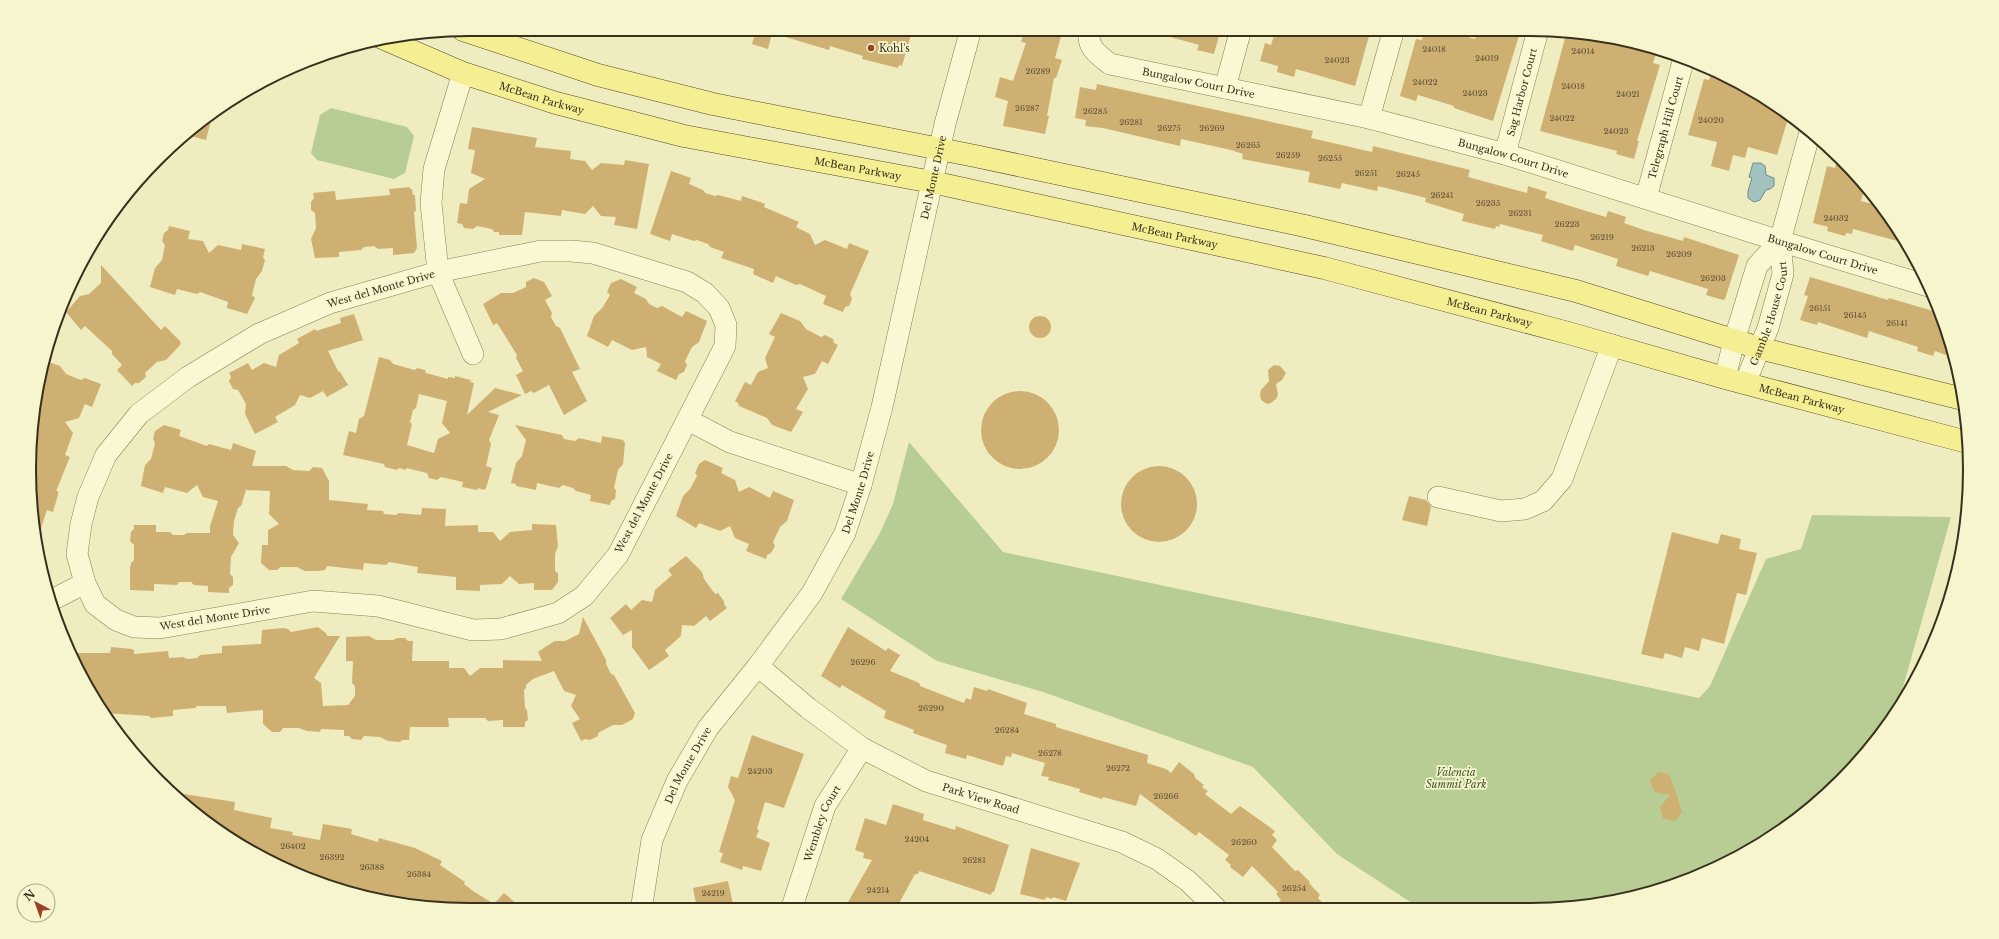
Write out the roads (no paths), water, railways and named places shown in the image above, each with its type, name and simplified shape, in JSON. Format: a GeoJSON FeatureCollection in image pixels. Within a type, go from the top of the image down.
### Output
{"type":"FeatureCollection","features":[{"type":"Feature","properties":{"kind":"main road"},"geometry":{"type":"LineString","coordinates":[[481,36],[614,79],[713,104],[1305,226],[1568,289],[1759,348],[1957,397]]}},
{"type":"Feature","properties":{"kind":"main road","name":"McBean Parkway"},"geometry":{"type":"LineString","coordinates":[[393,43],[464,73],[556,103],[684,136],[932,182],[1324,268],[1612,345],[1735,381],[1962,441]]}},
{"type":"Feature","properties":{"kind":"street","name":"Del Monte Drive"},"geometry":{"type":"LineString","coordinates":[[642,903],[652,840],[676,781],[708,728],[758,666],[812,593],[845,533],[861,485],[882,407],[932,182],[969,36]]}},
{"type":"Feature","properties":{"kind":"street","name":"Bungalow Court Drive"},"geometry":{"type":"LineString","coordinates":[[1088,36],[1094,53],[1110,64],[1369,118],[1505,154],[1780,241],[1919,281]]}},
{"type":"Feature","properties":{"kind":"street"},"geometry":{"type":"LineString","coordinates":[[1225,88],[1238,36]]}},
{"type":"Feature","properties":{"kind":"street"},"geometry":{"type":"LineString","coordinates":[[1369,118],[1392,36]]}},
{"type":"Feature","properties":{"kind":"street","name":"Sag Harbor Court"},"geometry":{"type":"LineString","coordinates":[[1505,154],[1536,36]]}},
{"type":"Feature","properties":{"kind":"street","name":"Telegraph Hill Court"},"geometry":{"type":"LineString","coordinates":[[1646,198],[1682,64]]}},
{"type":"Feature","properties":{"kind":"street"},"geometry":{"type":"LineString","coordinates":[[464,73],[434,169],[431,203],[438,272],[472,354]]}},
{"type":"Feature","properties":{"kind":"street","name":"Gamble House Court"},"geometry":{"type":"LineString","coordinates":[[1735,381],[1759,348],[1768,328],[1783,274],[1780,241],[1808,138]]}},
{"type":"Feature","properties":{"kind":"street","name":"Gamble House Court"},"geometry":{"type":"LineString","coordinates":[[1735,381],[1734,341],[1757,266],[1780,241]]}},
{"type":"Feature","properties":{"kind":"street","name":"West del Monte Drive"},"geometry":{"type":"LineString","coordinates":[[571,250],[593,253],[687,282],[705,293],[719,308],[726,324],[725,346],[688,420],[618,555],[584,596],[558,613],[501,629],[472,630],[378,606],[313,601],[160,628],[134,627],[116,620],[95,604],[85,583],[77,554],[81,524],[88,497],[106,455],[139,414],[188,377],[259,334],[330,303],[438,272],[541,251],[571,250]]}},
{"type":"Feature","properties":{"kind":"street"},"geometry":{"type":"LineString","coordinates":[[1438,497],[1501,511],[1525,509],[1543,501],[1562,479],[1612,345]]}},
{"type":"Feature","properties":{"kind":"street"},"geometry":{"type":"LineString","coordinates":[[688,420],[730,442],[861,485]]}},
{"type":"Feature","properties":{"kind":"street"},"geometry":{"type":"LineString","coordinates":[[56,598],[85,583]]}},
{"type":"Feature","properties":{"kind":"street","name":"Park View Road"},"geometry":{"type":"LineString","coordinates":[[758,666],[808,708],[862,748],[926,781],[1122,842],[1157,859],[1188,881],[1210,903]]}},
{"type":"Feature","properties":{"kind":"street","name":"Wembley Court"},"geometry":{"type":"LineString","coordinates":[[793,903],[825,806],[862,748]]}},
{"type":"Feature","properties":{"kind":"water"},"geometry":{"type":"Polygon","coordinates":[[[1753,163],[1761,163],[1765,166],[1766,175],[1774,178],[1774,186],[1766,190],[1760,200],[1754,202],[1748,198],[1748,191],[1752,178],[1749,177],[1753,163]]]}},
{"type":"Feature","properties":{"kind":"place","name":"Kohl's"},"geometry":{"type":"Point","coordinates":[871,48]}},
{"type":"Feature","properties":{"kind":"park label","name":"Valencia Summit Park"},"geometry":{"type":"Point","coordinates":[1456,778]}}]}
